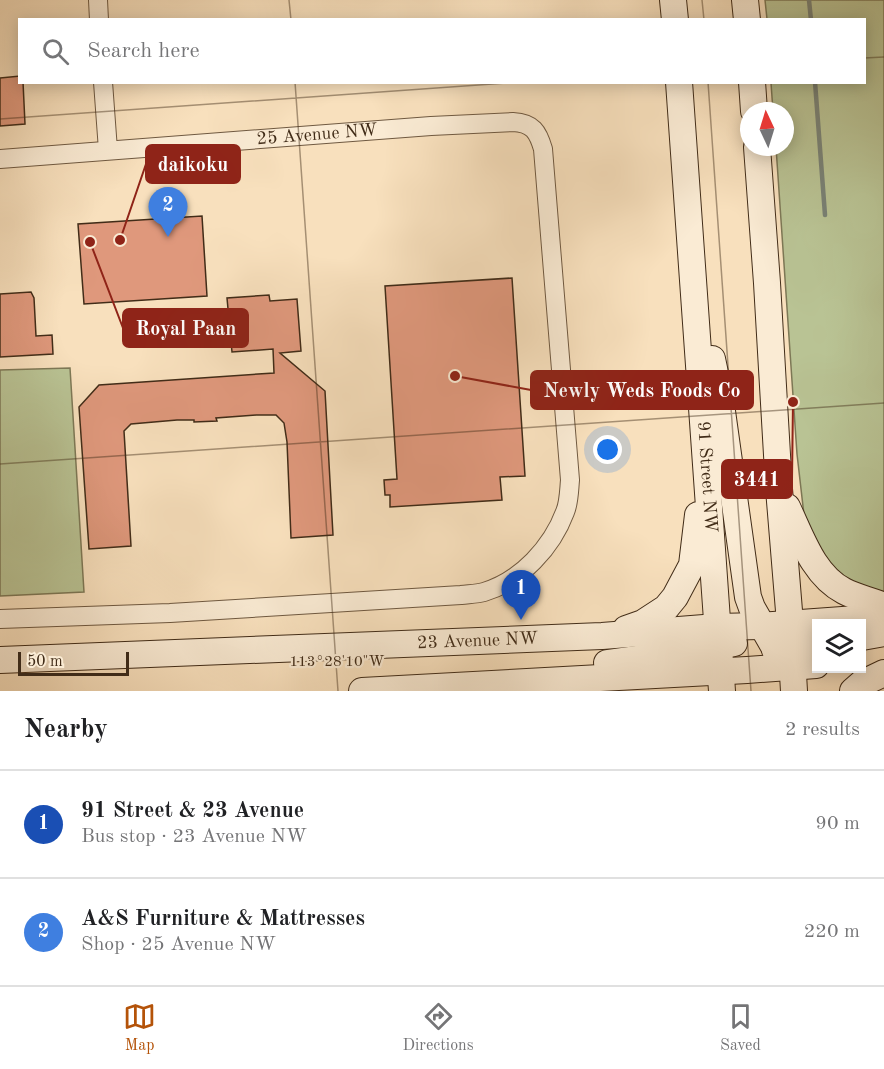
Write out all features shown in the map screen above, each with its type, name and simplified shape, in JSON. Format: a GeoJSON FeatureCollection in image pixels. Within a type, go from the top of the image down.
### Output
{"type":"FeatureCollection","features":[{"type":"Feature","properties":{"kind":"main road"},"geometry":{"type":"LineString","coordinates":[[673,0],[675,18]]}},
{"type":"Feature","properties":{"kind":"main road"},"geometry":{"type":"LineString","coordinates":[[746,0],[747,18]]}},
{"type":"Feature","properties":{"kind":"main road","name":"91 Street NW"},"geometry":{"type":"LineString","coordinates":[[679,84],[704,431],[736,656]]}},
{"type":"Feature","properties":{"kind":"main road"},"geometry":{"type":"LineString","coordinates":[[752,84],[753,102]]}},
{"type":"Feature","properties":{"kind":"main road"},"geometry":{"type":"LineString","coordinates":[[758,156],[779,489],[785,644],[794,691]]}},
{"type":"Feature","properties":{"kind":"main road"},"geometry":{"type":"LineString","coordinates":[[692,270],[720,397],[748,597],[752,609],[785,644]]}},
{"type":"Feature","properties":{"kind":"main road"},"geometry":{"type":"LineString","coordinates":[[602,636],[643,623],[666,608],[675,597],[692,565],[704,431]]}},
{"type":"Feature","properties":{"kind":"main road"},"geometry":{"type":"LineString","coordinates":[[779,489],[806,549],[821,572],[844,591],[884,606]]}},
{"type":"Feature","properties":{"kind":"main road","name":"23 Avenue NW"},"geometry":{"type":"LineString","coordinates":[[0,660],[602,636],[736,656],[884,617]]}},
{"type":"Feature","properties":{"kind":"main road"},"geometry":{"type":"LineString","coordinates":[[866,636],[884,633]]}},
{"type":"Feature","properties":{"kind":"main road"},"geometry":{"type":"LineString","coordinates":[[426,688],[689,651],[736,656],[785,644],[812,643]]}},
{"type":"Feature","properties":{"kind":"main road","name":"23 Avenue NW"},"geometry":{"type":"LineString","coordinates":[[362,691],[571,680],[721,681],[736,656]]}},
{"type":"Feature","properties":{"kind":"main road"},"geometry":{"type":"LineString","coordinates":[[866,662],[884,661]]}},
{"type":"Feature","properties":{"kind":"main road"},"geometry":{"type":"LineString","coordinates":[[853,691],[861,684],[884,673]]}},
{"type":"Feature","properties":{"kind":"main road"},"geometry":{"type":"LineString","coordinates":[[571,680],[632,691]]}},
{"type":"Feature","properties":{"kind":"street"},"geometry":{"type":"LineString","coordinates":[[98,0],[99,18]]}},
{"type":"Feature","properties":{"kind":"street"},"geometry":{"type":"LineString","coordinates":[[103,84],[108,150]]}},
{"type":"Feature","properties":{"kind":"street","name":"25 Avenue NW"},"geometry":{"type":"LineString","coordinates":[[0,159],[431,126],[513,122],[527,125],[539,136],[543,149],[570,480],[566,512],[550,542],[519,573],[505,583],[484,592],[170,613],[0,619]]}},
{"type":"Feature","properties":{"kind":"green space"},"geometry":{"type":"Polygon","coordinates":[[[765,0],[884,0],[884,595],[849,583],[827,565],[804,515],[797,454],[777,156],[794,156],[794,102],[772,102],[771,84],[866,84],[866,18],[767,18],[765,0]]]}},
{"type":"Feature","properties":{"kind":"green space"},"geometry":{"type":"Polygon","coordinates":[[[70,368],[84,592],[0,596],[0,370],[70,368]]]}},
{"type":"Feature","properties":{"kind":"building"},"geometry":{"type":"Polygon","coordinates":[[[18,76],[18,84],[23,84],[25,124],[0,126],[0,78],[18,76]]]}},
{"type":"Feature","properties":{"kind":"building"},"geometry":{"type":"Polygon","coordinates":[[[202,216],[207,296],[84,304],[78,224],[202,216]]]}},
{"type":"Feature","properties":{"kind":"building"},"geometry":{"type":"Polygon","coordinates":[[[512,278],[525,476],[500,477],[502,500],[390,507],[390,495],[385,495],[384,480],[397,479],[385,286],[512,278]]]}},
{"type":"Feature","properties":{"kind":"building"},"geometry":{"type":"Polygon","coordinates":[[[31,292],[34,298],[36,336],[52,335],[53,354],[0,357],[0,294],[31,292]]]}},
{"type":"Feature","properties":{"kind":"building"},"geometry":{"type":"Polygon","coordinates":[[[269,295],[270,301],[297,299],[301,351],[280,353],[325,391],[333,535],[291,538],[287,442],[284,423],[276,415],[256,415],[216,418],[217,421],[177,420],[131,424],[124,431],[131,546],[89,549],[79,407],[99,385],[274,373],[273,349],[232,352],[227,298],[269,295]]]}},
{"type":"Feature","properties":{"kind":"waterway"},"geometry":{"type":"LineString","coordinates":[[809,0],[811,18]]}},
{"type":"Feature","properties":{"kind":"waterway"},"geometry":{"type":"LineString","coordinates":[[815,84],[825,215]]}},
{"type":"Feature","properties":{"kind":"place","name":"A&S Furniture & Mattresses"},"geometry":{"type":"Point","coordinates":[168,237]}},
{"type":"Feature","properties":{"kind":"place","name":"daikoku"},"geometry":{"type":"Point","coordinates":[120,240]}},
{"type":"Feature","properties":{"kind":"place","name":"Royal Paan"},"geometry":{"type":"Point","coordinates":[90,242]}},
{"type":"Feature","properties":{"kind":"place","name":"Newly Weds Foods Co"},"geometry":{"type":"Point","coordinates":[455,376]}},
{"type":"Feature","properties":{"kind":"place","name":"3441"},"geometry":{"type":"Point","coordinates":[793,402]}},
{"type":"Feature","properties":{"kind":"place","name":"91 Street & 23 Avenue"},"geometry":{"type":"Point","coordinates":[521,620]}}]}
